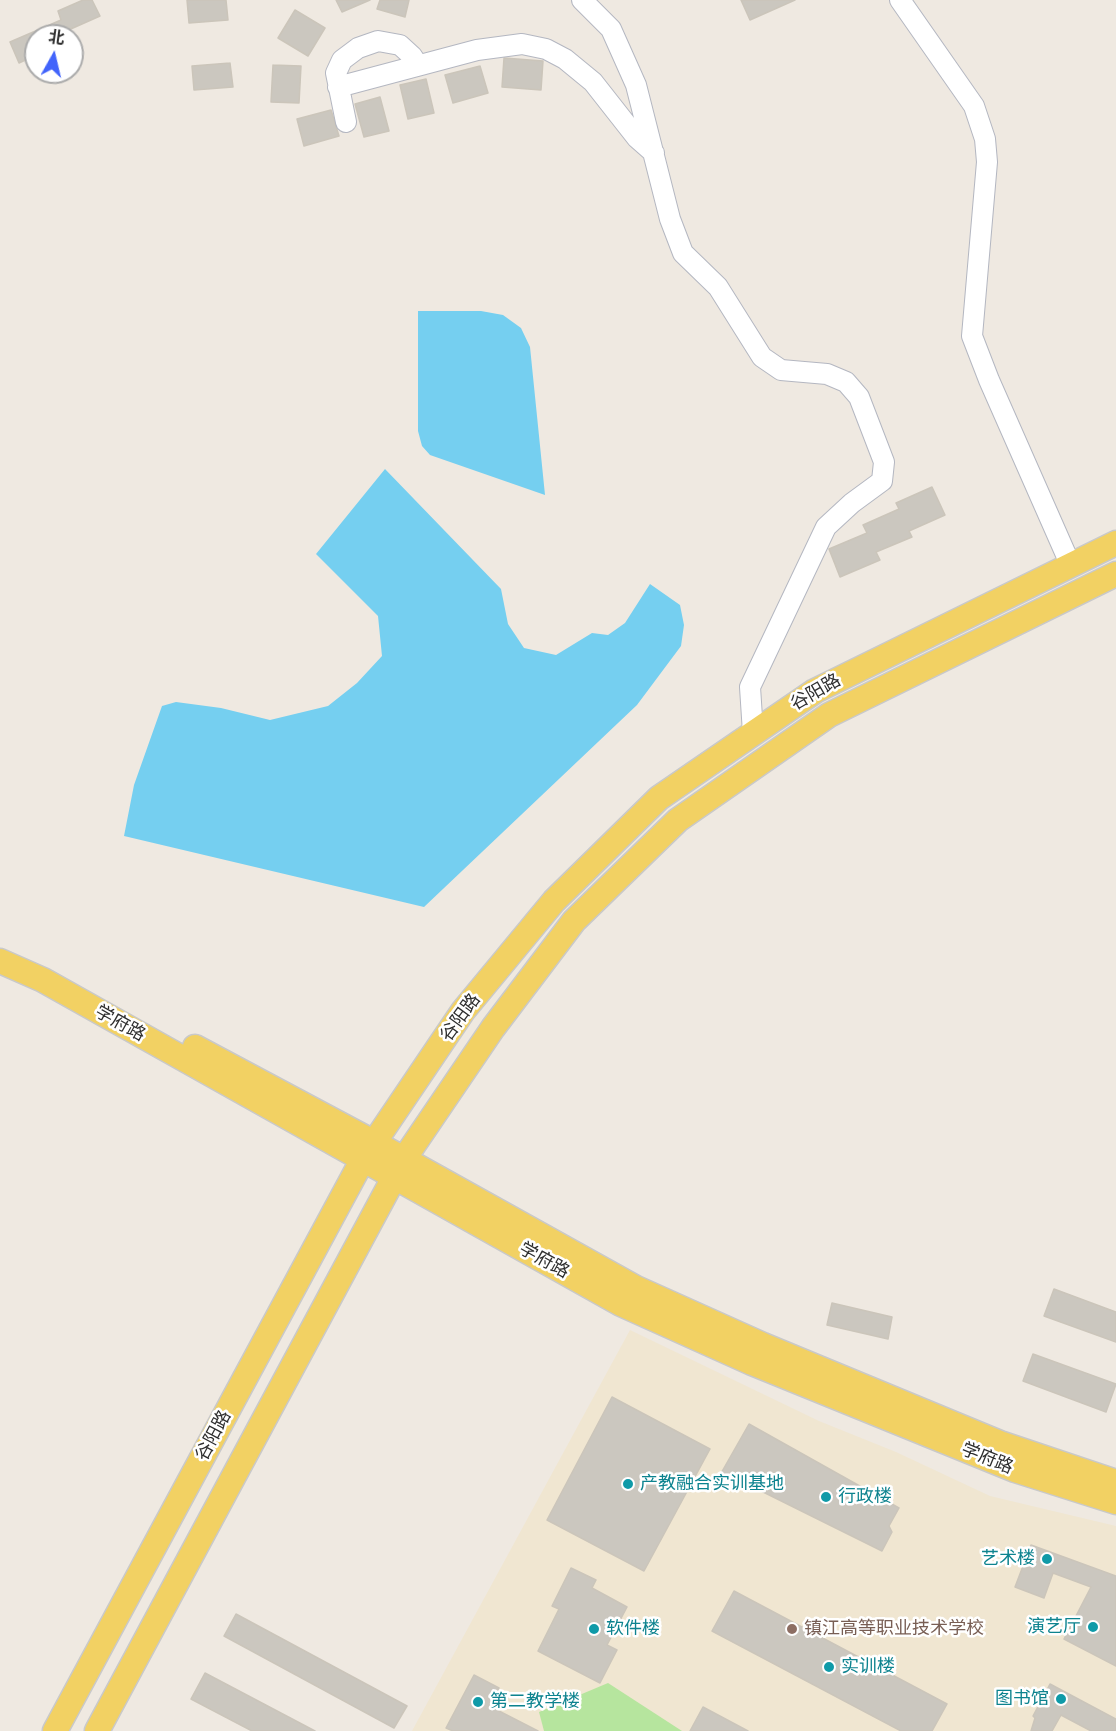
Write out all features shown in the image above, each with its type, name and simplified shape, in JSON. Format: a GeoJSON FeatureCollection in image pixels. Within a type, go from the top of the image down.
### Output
{"type":"FeatureCollection","features":[{"type":"Feature","properties":{"kind":"main road","name":"谷阳路"},"geometry":{"type":"LineString","coordinates":[[55,1731],[369,1151],[463,1011],[554,901],[659,798],[815,691],[1116,543]]}},
{"type":"Feature","properties":{"kind":"main road","name":"谷阳路"},"geometry":{"type":"LineString","coordinates":[[97,1731],[399,1169],[493,1028],[574,921],[678,820],[829,715],[1116,574]]}},
{"type":"Feature","properties":{"kind":"main road","name":"学府路"},"geometry":{"type":"LineString","coordinates":[[0,947],[44,967],[369,1151],[621,1304],[752,1364],[1015,1470],[1116,1502]]}},
{"type":"Feature","properties":{"kind":"main road","name":"学府路"},"geometry":{"type":"LineString","coordinates":[[0,961],[43,980],[369,1151]]}},
{"type":"Feature","properties":{"kind":"main road","name":"学府路"},"geometry":{"type":"LineString","coordinates":[[399,1169],[636,1288],[764,1345],[989,1439],[1116,1482]]}},
{"type":"Feature","properties":{"kind":"lane"},"geometry":{"type":"LineString","coordinates":[[582,0],[611,29],[636,85],[670,219],[683,253],[718,287],[762,357],[781,370],[827,374],[846,382],[859,397],[884,462],[882,481],[852,502],[826,527],[750,687],[753,733]]}},
{"type":"Feature","properties":{"kind":"lane"},"geometry":{"type":"LineString","coordinates":[[900,0],[974,105],[985,139],[987,162],[972,336],[1071,566]]}},
{"type":"Feature","properties":{"kind":"lane"},"geometry":{"type":"LineString","coordinates":[[346,122],[336,73],[342,60],[358,48],[378,41],[400,45],[418,64]]}},
{"type":"Feature","properties":{"kind":"lane"},"geometry":{"type":"LineString","coordinates":[[339,87],[477,50],[522,44],[546,49],[565,59],[593,82],[637,138],[654,153]]}},
{"type":"Feature","properties":{"kind":"shaded area","name":"镇江高等职业技术学校"},"geometry":{"type":"Polygon","coordinates":[[[630,1330],[819,1421],[896,1452],[990,1496],[1116,1526],[1116,1731],[412,1731],[630,1330]]]}},
{"type":"Feature","properties":{"kind":"green space"},"geometry":{"type":"Polygon","coordinates":[[[608,1683],[682,1731],[544,1731],[539,1712],[608,1683]]]}},
{"type":"Feature","properties":{"kind":"water"},"geometry":{"type":"Polygon","coordinates":[[[418,311],[481,311],[503,315],[521,328],[530,347],[545,495],[430,455],[422,446],[418,431],[418,311]]]}},
{"type":"Feature","properties":{"kind":"water"},"geometry":{"type":"Polygon","coordinates":[[[385,469],[501,589],[508,624],[524,648],[556,655],[592,633],[608,635],[625,623],[650,584],[680,605],[684,625],[681,646],[637,705],[424,907],[124,836],[134,785],[162,706],[176,702],[221,708],[270,720],[328,706],[357,683],[382,656],[378,616],[316,554],[385,469]]]}},
{"type":"Feature","properties":{"kind":"building"},"geometry":{"type":"Polygon","coordinates":[[[83,0],[92,0],[100,16],[82,24],[52,24],[61,20],[58,11],[83,0]]]}},
{"type":"Feature","properties":{"kind":"building"},"geometry":{"type":"Polygon","coordinates":[[[187,0],[226,0],[228,20],[189,23],[187,0]]]}},
{"type":"Feature","properties":{"kind":"building"},"geometry":{"type":"Polygon","coordinates":[[[336,0],[370,0],[342,12],[336,0]]]}},
{"type":"Feature","properties":{"kind":"building"},"geometry":{"type":"Polygon","coordinates":[[[380,0],[409,0],[405,17],[377,9],[380,0]]]}},
{"type":"Feature","properties":{"kind":"building"},"geometry":{"type":"Polygon","coordinates":[[[741,0],[795,0],[750,20],[741,0]]]}},
{"type":"Feature","properties":{"kind":"building"},"geometry":{"type":"Polygon","coordinates":[[[295,10],[325,28],[308,56],[278,38],[295,10]]]}},
{"type":"Feature","properties":{"kind":"building"},"geometry":{"type":"Polygon","coordinates":[[[24,36],[24,61],[19,63],[10,42],[24,36]]]}},
{"type":"Feature","properties":{"kind":"building"},"geometry":{"type":"Polygon","coordinates":[[[504,58],[543,61],[541,90],[502,87],[504,58]]]}},
{"type":"Feature","properties":{"kind":"building"},"geometry":{"type":"Polygon","coordinates":[[[230,63],[233,87],[194,90],[192,66],[230,63]]]}},
{"type":"Feature","properties":{"kind":"building"},"geometry":{"type":"Polygon","coordinates":[[[273,65],[301,66],[299,103],[271,102],[273,65]]]}},
{"type":"Feature","properties":{"kind":"building"},"geometry":{"type":"Polygon","coordinates":[[[480,66],[488,93],[453,103],[445,75],[480,66]]]}},
{"type":"Feature","properties":{"kind":"building"},"geometry":{"type":"Polygon","coordinates":[[[426,79],[434,113],[408,119],[400,85],[426,79]]]}},
{"type":"Feature","properties":{"kind":"building"},"geometry":{"type":"Polygon","coordinates":[[[380,97],[389,131],[364,137],[355,104],[380,97]]]}},
{"type":"Feature","properties":{"kind":"building"},"geometry":{"type":"Polygon","coordinates":[[[331,110],[339,136],[304,146],[297,119],[331,110]]]}},
{"type":"Feature","properties":{"kind":"building"},"geometry":{"type":"Polygon","coordinates":[[[932,487],[945,515],[909,531],[912,537],[876,552],[880,560],[840,577],[829,549],[867,533],[863,525],[899,509],[896,503],[932,487]]]}},
{"type":"Feature","properties":{"kind":"building"},"geometry":{"type":"Polygon","coordinates":[[[1054,1289],[1116,1312],[1116,1342],[1044,1316],[1054,1289]]]}},
{"type":"Feature","properties":{"kind":"building"},"geometry":{"type":"Polygon","coordinates":[[[832,1303],[892,1317],[888,1339],[827,1325],[832,1303]]]}},
{"type":"Feature","properties":{"kind":"building"},"geometry":{"type":"Polygon","coordinates":[[[1033,1354],[1116,1384],[1106,1412],[1023,1381],[1033,1354]]]}},
{"type":"Feature","properties":{"kind":"building","name":"产教融合实训基地"},"geometry":{"type":"Polygon","coordinates":[[[612,1397],[710,1449],[644,1571],[547,1520],[612,1397]]]}},
{"type":"Feature","properties":{"kind":"building","name":"行政楼"},"geometry":{"type":"Polygon","coordinates":[[[749,1424],[899,1508],[889,1526],[892,1532],[882,1551],[745,1483],[738,1485],[720,1475],[749,1424]]]}},
{"type":"Feature","properties":{"kind":"building"},"geometry":{"type":"Polygon","coordinates":[[[1031,1545],[1116,1576],[1116,1666],[1064,1639],[1091,1587],[1053,1573],[1044,1598],[1015,1587],[1031,1545]]]}},
{"type":"Feature","properties":{"kind":"building","name":"软件楼"},"geometry":{"type":"Polygon","coordinates":[[[571,1568],[596,1580],[592,1588],[627,1607],[607,1645],[617,1650],[600,1683],[538,1651],[559,1609],[552,1606],[571,1568]]]}},
{"type":"Feature","properties":{"kind":"building","name":"实训楼"},"geometry":{"type":"Polygon","coordinates":[[[734,1591],[947,1704],[932,1731],[901,1731],[712,1631],[734,1591]]]}},
{"type":"Feature","properties":{"kind":"building"},"geometry":{"type":"Polygon","coordinates":[[[236,1614],[407,1706],[394,1728],[224,1636],[236,1614]]]}},
{"type":"Feature","properties":{"kind":"building"},"geometry":{"type":"Polygon","coordinates":[[[205,1673],[315,1731],[252,1731],[191,1699],[205,1673]]]}},
{"type":"Feature","properties":{"kind":"building","name":"第二教学楼"},"geometry":{"type":"Polygon","coordinates":[[[474,1675],[499,1688],[493,1700],[500,1704],[497,1710],[538,1731],[453,1731],[446,1728],[474,1675]]]}},
{"type":"Feature","properties":{"kind":"building","name":"图书馆"},"geometry":{"type":"Polygon","coordinates":[[[1050,1684],[1116,1719],[1116,1731],[1091,1731],[1061,1715],[1052,1731],[1031,1731],[1035,1718],[1033,1716],[1050,1684]]]}},
{"type":"Feature","properties":{"kind":"building"},"geometry":{"type":"Polygon","coordinates":[[[703,1707],[748,1731],[690,1731],[703,1707]]]}},
{"type":"Feature","properties":{"kind":"place","name":"产教融合实训基地"},"geometry":{"type":"Point","coordinates":[628,1484]}},
{"type":"Feature","properties":{"kind":"place","name":"行政楼"},"geometry":{"type":"Point","coordinates":[826,1497]}},
{"type":"Feature","properties":{"kind":"place","name":"艺术楼"},"geometry":{"type":"Point","coordinates":[1047,1559]}},
{"type":"Feature","properties":{"kind":"place","name":"演艺厅"},"geometry":{"type":"Point","coordinates":[1093,1627]}},
{"type":"Feature","properties":{"kind":"place","name":"软件楼"},"geometry":{"type":"Point","coordinates":[594,1629]}},
{"type":"Feature","properties":{"kind":"place","name":"镇江高等职业技术学校"},"geometry":{"type":"Point","coordinates":[792,1629]}},
{"type":"Feature","properties":{"kind":"place","name":"实训楼"},"geometry":{"type":"Point","coordinates":[829,1667]}},
{"type":"Feature","properties":{"kind":"place","name":"图书馆"},"geometry":{"type":"Point","coordinates":[1061,1699]}},
{"type":"Feature","properties":{"kind":"place","name":"第二教学楼"},"geometry":{"type":"Point","coordinates":[478,1702]}}]}
